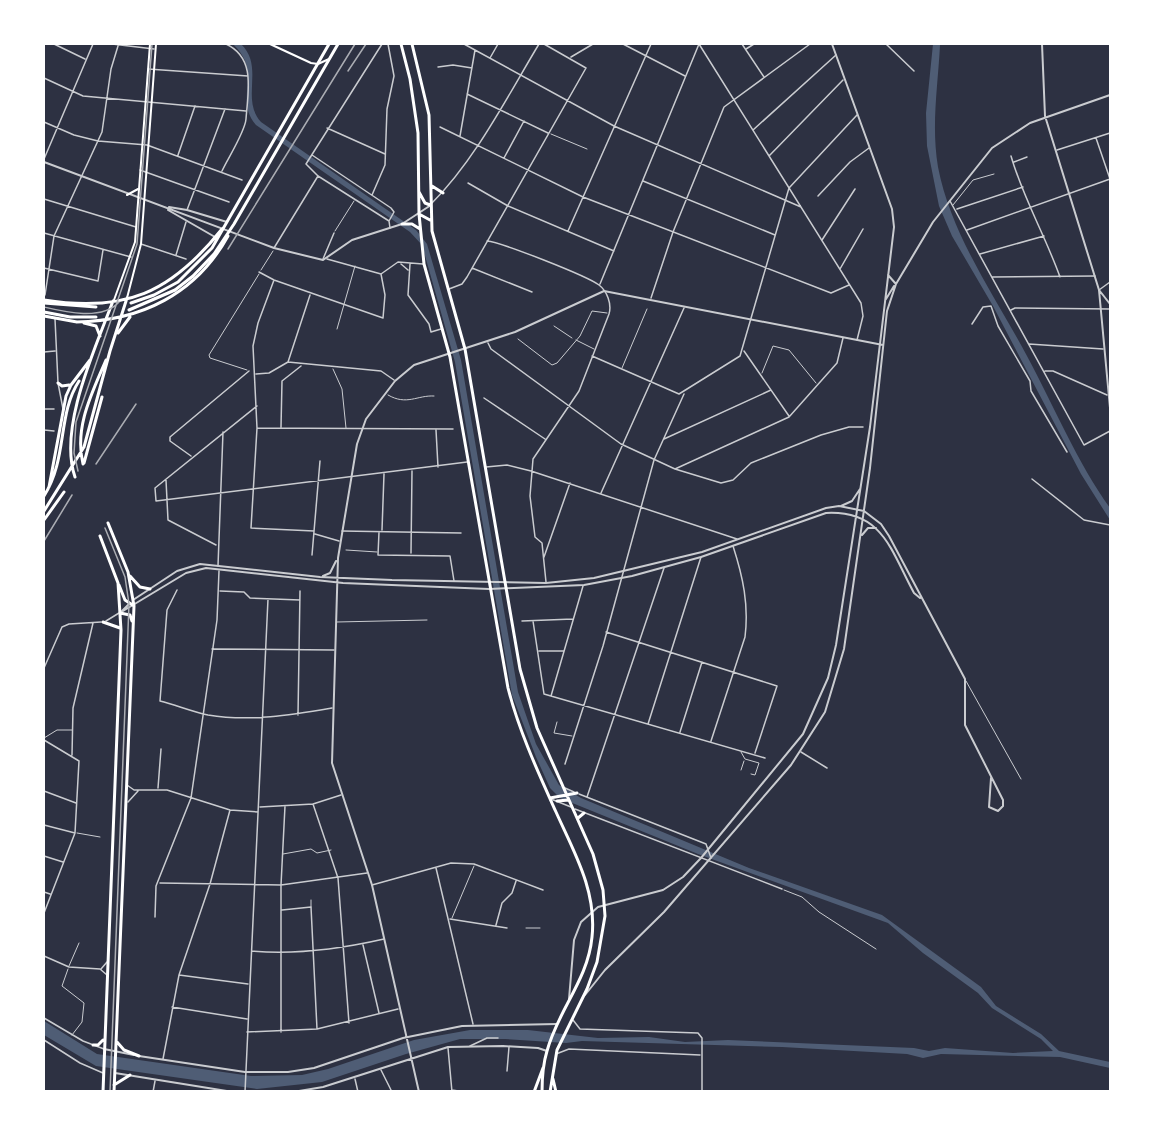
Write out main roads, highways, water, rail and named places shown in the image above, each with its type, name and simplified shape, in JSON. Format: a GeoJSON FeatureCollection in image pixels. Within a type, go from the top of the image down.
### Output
{"type":"FeatureCollection","features":[{"type":"Feature","properties":{"kind":"main road"},"geometry":{"type":"LineString","coordinates":[[75,477],[70,456],[70,427],[93,354],[131,257],[137,227],[150,44]]}},
{"type":"Feature","properties":{"kind":"main road"},"geometry":{"type":"LineString","coordinates":[[102,397],[84,463],[80,444],[83,420],[122,317],[141,243],[156,44]]}},
{"type":"Feature","properties":{"kind":"main road"},"geometry":{"type":"LineString","coordinates":[[270,44],[318,64],[329,59]]}},
{"type":"Feature","properties":{"kind":"main road"},"geometry":{"type":"LineString","coordinates":[[131,303],[164,291],[189,273],[212,248],[329,44]]}},
{"type":"Feature","properties":{"kind":"main road"},"geometry":{"type":"LineString","coordinates":[[76,322],[131,316],[171,298],[198,277],[217,256],[338,44]]}},
{"type":"Feature","properties":{"kind":"main road"},"geometry":{"type":"LineString","coordinates":[[401,44],[413,94],[420,156],[418,191],[424,264],[450,353],[513,707],[583,871],[590,895],[593,920],[586,967],[558,1024],[534,1092]]}},
{"type":"Feature","properties":{"kind":"main road"},"geometry":{"type":"LineString","coordinates":[[412,44],[427,99],[432,222],[437,255],[465,349],[504,589],[527,699],[593,854],[603,890],[605,916],[597,962],[559,1046],[550,1092]]}},
{"type":"Feature","properties":{"kind":"main road"},"geometry":{"type":"LineString","coordinates":[[432,186],[442,193]]}},
{"type":"Feature","properties":{"kind":"main road"},"geometry":{"type":"LineString","coordinates":[[127,195],[135,192],[139,187]]}},
{"type":"Feature","properties":{"kind":"main road"},"geometry":{"type":"LineString","coordinates":[[418,191],[425,203],[431,205]]}},
{"type":"Feature","properties":{"kind":"main road"},"geometry":{"type":"LineString","coordinates":[[419,214],[432,222]]}},
{"type":"Feature","properties":{"kind":"main road"},"geometry":{"type":"LineString","coordinates":[[44,302],[113,302],[152,291],[175,278],[228,221]]}},
{"type":"Feature","properties":{"kind":"main road"},"geometry":{"type":"LineString","coordinates":[[129,310],[166,295],[188,281],[206,262],[234,224]]}},
{"type":"Feature","properties":{"kind":"main road"},"geometry":{"type":"LineString","coordinates":[[402,224],[412,224],[420,229]]}},
{"type":"Feature","properties":{"kind":"main road"},"geometry":{"type":"LineString","coordinates":[[44,302],[96,308]]}},
{"type":"Feature","properties":{"kind":"main road"},"geometry":{"type":"LineString","coordinates":[[44,314],[55,319],[96,326],[100,337]]}},
{"type":"Feature","properties":{"kind":"main road"},"geometry":{"type":"LineString","coordinates":[[44,314],[96,316]]}},
{"type":"Feature","properties":{"kind":"main road"},"geometry":{"type":"LineString","coordinates":[[114,340],[131,316]]}},
{"type":"Feature","properties":{"kind":"main road"},"geometry":{"type":"LineString","coordinates":[[44,511],[84,447],[110,351]]}},
{"type":"Feature","properties":{"kind":"main road"},"geometry":{"type":"LineString","coordinates":[[49,488],[63,410],[71,385],[93,354]]}},
{"type":"Feature","properties":{"kind":"main road"},"geometry":{"type":"LineString","coordinates":[[44,496],[60,460],[70,399],[79,381]]}},
{"type":"Feature","properties":{"kind":"main road"},"geometry":{"type":"LineString","coordinates":[[58,383],[62,387],[71,385]]}},
{"type":"Feature","properties":{"kind":"main road"},"geometry":{"type":"LineString","coordinates":[[44,520],[64,492]]}},
{"type":"Feature","properties":{"kind":"main road"},"geometry":{"type":"LineString","coordinates":[[108,523],[128,572],[134,600],[114,1092]]}},
{"type":"Feature","properties":{"kind":"main road"},"geometry":{"type":"LineString","coordinates":[[100,536],[118,583],[129,604],[134,606]]}},
{"type":"Feature","properties":{"kind":"main road"},"geometry":{"type":"LineString","coordinates":[[128,572],[140,588],[150,589]]}},
{"type":"Feature","properties":{"kind":"main road"},"geometry":{"type":"LineString","coordinates":[[103,1092],[121,630],[118,583]]}},
{"type":"Feature","properties":{"kind":"main road"},"geometry":{"type":"LineString","coordinates":[[120,613],[130,615],[133,627]]}},
{"type":"Feature","properties":{"kind":"main road"},"geometry":{"type":"LineString","coordinates":[[104,622],[116,625],[121,630]]}},
{"type":"Feature","properties":{"kind":"main road"},"geometry":{"type":"LineString","coordinates":[[550,798],[566,793],[577,793]]}},
{"type":"Feature","properties":{"kind":"main road"},"geometry":{"type":"LineString","coordinates":[[556,801],[569,800]]}},
{"type":"Feature","properties":{"kind":"main road"},"geometry":{"type":"LineString","coordinates":[[578,820],[584,813]]}},
{"type":"Feature","properties":{"kind":"main road"},"geometry":{"type":"LineString","coordinates":[[93,1046],[100,1044],[105,1036]]}},
{"type":"Feature","properties":{"kind":"main road"},"geometry":{"type":"LineString","coordinates":[[116,1040],[121,1048],[139,1056]]}},
{"type":"Feature","properties":{"kind":"main road"},"geometry":{"type":"LineString","coordinates":[[542,1092],[544,1064]]}},
{"type":"Feature","properties":{"kind":"main road"},"geometry":{"type":"LineString","coordinates":[[552,1074],[556,1092]]}},
{"type":"Feature","properties":{"kind":"main road"},"geometry":{"type":"LineString","coordinates":[[114,1085],[130,1076]]}},
{"type":"Feature","properties":{"kind":"water"},"geometry":{"type":"Polygon","coordinates":[[[233,44],[241,44],[248,53],[252,73],[252,103],[261,122],[416,230],[427,244],[461,360],[518,692],[536,744],[559,785],[581,798],[749,868],[882,915],[981,987],[996,1006],[1041,1034],[1059,1051],[1110,1062],[1110,1068],[1060,1057],[941,1054],[923,1058],[907,1054],[782,1047],[460,1039],[322,1082],[257,1089],[96,1066],[44,1035],[44,1021],[97,1054],[251,1076],[302,1075],[328,1069],[414,1040],[470,1030],[528,1030],[598,1038],[649,1037],[685,1042],[728,1040],[914,1048],[929,1051],[945,1048],[1013,1053],[1053,1051],[1041,1039],[992,1008],[978,993],[923,953],[888,923],[698,854],[560,798],[550,788],[512,695],[455,362],[422,245],[410,232],[256,125],[247,105],[246,66],[242,55],[233,44]]]}},
{"type":"Feature","properties":{"kind":"water"},"geometry":{"type":"Polygon","coordinates":[[[933,44],[940,45],[935,121],[936,151],[944,192],[953,217],[963,241],[1027,356],[1076,453],[1110,508],[1110,520],[1081,474],[993,306],[952,236],[939,206],[927,146],[926,113],[933,44]]]}},
{"type":"Feature","properties":{"kind":"tram line"},"geometry":{"type":"LineString","coordinates":[[78,471],[74,453],[76,422],[137,244],[152,44]]}},
{"type":"Feature","properties":{"kind":"tram line"},"geometry":{"type":"LineString","coordinates":[[44,307],[72,313],[93,313],[103,312],[119,302]]}},
{"type":"Feature","properties":{"kind":"tram line"},"geometry":{"type":"LineString","coordinates":[[105,528],[125,577],[129,604],[110,1092]]}},
{"type":"Feature","properties":{"kind":"railway"},"geometry":{"type":"LineString","coordinates":[[228,249],[355,44]]}},
{"type":"Feature","properties":{"kind":"railway"},"geometry":{"type":"LineString","coordinates":[[348,71],[366,44]]}},
{"type":"Feature","properties":{"kind":"railway"},"geometry":{"type":"LineString","coordinates":[[96,464],[136,404]]}},
{"type":"Feature","properties":{"kind":"railway"},"geometry":{"type":"LineString","coordinates":[[44,541],[72,495]]}}]}
